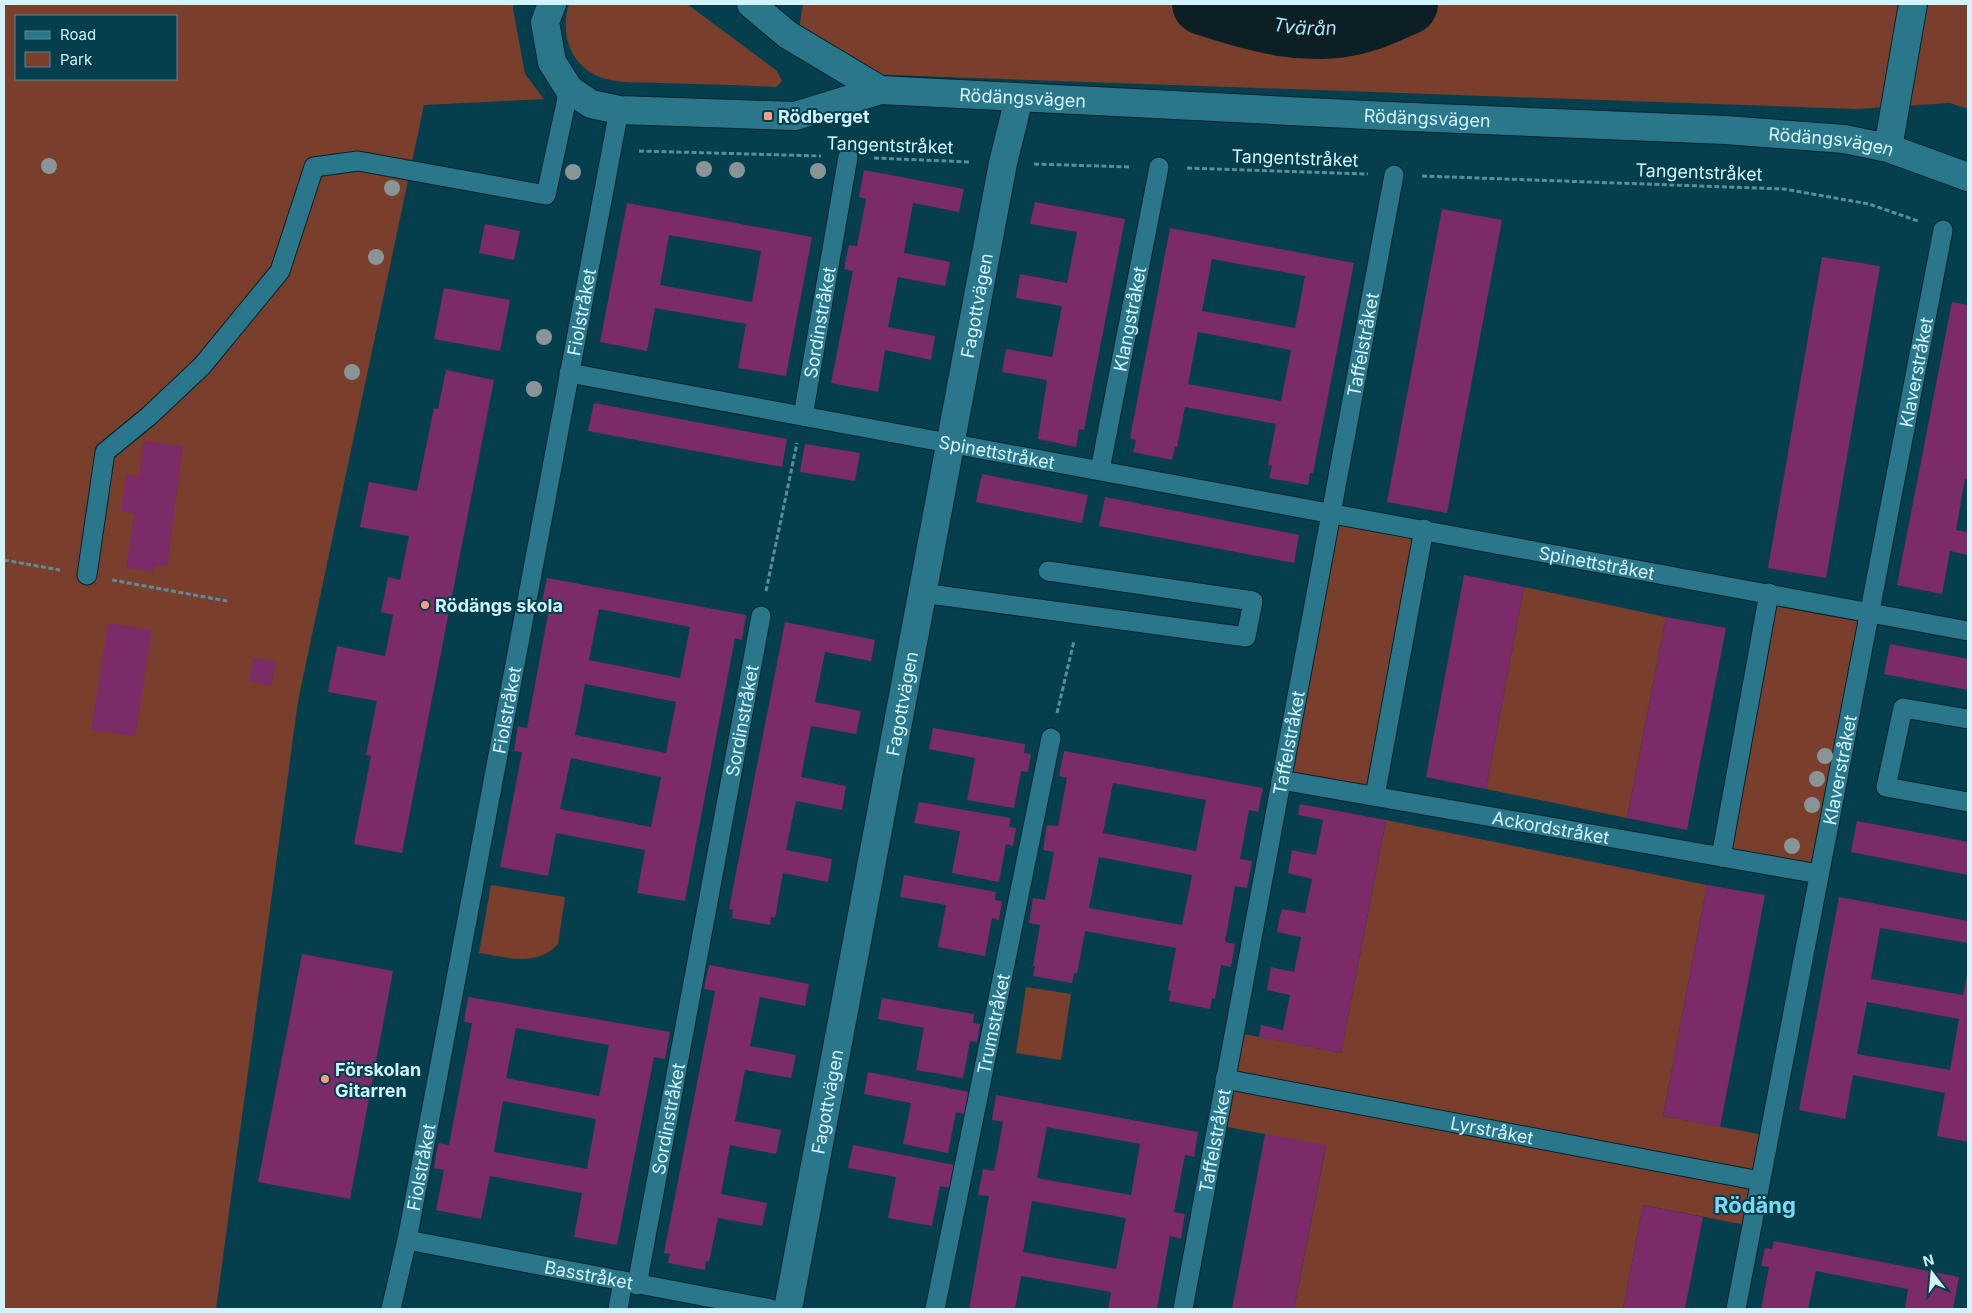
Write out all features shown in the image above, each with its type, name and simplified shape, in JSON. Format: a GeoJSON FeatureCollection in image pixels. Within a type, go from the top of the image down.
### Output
{"type":"FeatureCollection","features":[{"type":"Feature","properties":{"kind":"street","name":"Rödängsvägen"},"geometry":{"type":"LineString","coordinates":[[552,4],[545,22],[552,62],[569,89],[591,104],[618,110],[795,116],[880,90],[1725,130],[1844,139],[1888,148],[1968,177]]}},
{"type":"Feature","properties":{"kind":"street","name":"Rödängsvägen"},"geometry":{"type":"LineString","coordinates":[[751,4],[788,35],[880,90]]}},
{"type":"Feature","properties":{"kind":"street"},"geometry":{"type":"LineString","coordinates":[[1888,148],[1913,4]]}},
{"type":"Feature","properties":{"kind":"street","name":"Fagottvägen"},"geometry":{"type":"LineString","coordinates":[[788,1309],[1003,163],[1019,98]]}},
{"type":"Feature","properties":{"kind":"lane"},"geometry":{"type":"LineString","coordinates":[[87,575],[105,452],[149,416],[202,366],[280,271],[314,167],[358,161],[546,196],[569,89]]}},
{"type":"Feature","properties":{"kind":"lane","name":"Fiolstråket"},"geometry":{"type":"LineString","coordinates":[[391,1309],[406,1240],[612,151],[618,110]]}},
{"type":"Feature","properties":{"kind":"lane","name":"Sordinstråket"},"geometry":{"type":"LineString","coordinates":[[803,416],[848,157]]}},
{"type":"Feature","properties":{"kind":"lane","name":"Klangstråket"},"geometry":{"type":"LineString","coordinates":[[1100,470],[1159,167]]}},
{"type":"Feature","properties":{"kind":"lane","name":"Taffelstråket"},"geometry":{"type":"LineString","coordinates":[[1182,1309],[1394,175]]}},
{"type":"Feature","properties":{"kind":"lane","name":"Klaverstråket"},"geometry":{"type":"LineString","coordinates":[[1736,1309],[1944,230]]}},
{"type":"Feature","properties":{"kind":"lane","name":"Spinettstråket"},"geometry":{"type":"LineString","coordinates":[[569,373],[1968,630]]}},
{"type":"Feature","properties":{"kind":"lane"},"geometry":{"type":"LineString","coordinates":[[1375,796],[1424,529]]}},
{"type":"Feature","properties":{"kind":"lane"},"geometry":{"type":"LineString","coordinates":[[922,593],[1246,637],[1253,600],[1048,571]]}},
{"type":"Feature","properties":{"kind":"lane"},"geometry":{"type":"LineString","coordinates":[[1721,857],[1769,593]]}},
{"type":"Feature","properties":{"kind":"lane","name":"Sordinstråket"},"geometry":{"type":"LineString","coordinates":[[618,1309],[630,1283],[761,616]]}},
{"type":"Feature","properties":{"kind":"lane"},"geometry":{"type":"LineString","coordinates":[[1968,719],[1903,708],[1886,787],[1968,802]]}},
{"type":"Feature","properties":{"kind":"lane","name":"Trumstråket"},"geometry":{"type":"LineString","coordinates":[[935,1309],[1051,738]]}},
{"type":"Feature","properties":{"kind":"lane","name":"Ackordstråket"},"geometry":{"type":"LineString","coordinates":[[1281,780],[1819,874]]}},
{"type":"Feature","properties":{"kind":"lane","name":"Lyrstråket"},"geometry":{"type":"LineString","coordinates":[[1226,1079],[1760,1181]]}},
{"type":"Feature","properties":{"kind":"lane","name":"Basstråket"},"geometry":{"type":"LineString","coordinates":[[406,1240],[771,1309]]}},
{"type":"Feature","properties":{"kind":"path","name":"Tangentstråket"},"geometry":{"type":"LineString","coordinates":[[612,151],[1159,167],[1784,189],[1869,204],[1944,230]]}},
{"type":"Feature","properties":{"kind":"path"},"geometry":{"type":"LineString","coordinates":[[761,616],[803,416]]}},
{"type":"Feature","properties":{"kind":"path"},"geometry":{"type":"LineString","coordinates":[[1051,738],[1080,615]]}},
{"type":"Feature","properties":{"kind":"green space"},"geometry":{"type":"Polygon","coordinates":[[[4,4],[514,4],[513,9],[525,74],[544,99],[424,105],[298,701],[216,1309],[4,1309],[4,4]]]}},
{"type":"Feature","properties":{"kind":"green space"},"geometry":{"type":"Polygon","coordinates":[[[569,4],[687,4],[777,71],[782,81],[776,87],[630,82],[614,81],[600,77],[589,72],[574,56],[567,36],[566,26],[569,4]]]}},
{"type":"Feature","properties":{"kind":"green space"},"geometry":{"type":"Polygon","coordinates":[[[803,4],[1968,4],[1968,109],[1950,103],[1855,109],[863,74],[799,29],[803,4]]]}},
{"type":"Feature","properties":{"kind":"green space"},"geometry":{"type":"Polygon","coordinates":[[[1331,512],[1424,529],[1375,796],[1281,780],[1331,512]]]}},
{"type":"Feature","properties":{"kind":"green space"},"geometry":{"type":"Polygon","coordinates":[[[1524,587],[1666,617],[1627,818],[1486,789],[1524,587]]]}},
{"type":"Feature","properties":{"kind":"green space"},"geometry":{"type":"Polygon","coordinates":[[[1769,593],[1869,612],[1819,874],[1721,857],[1769,593]]]}},
{"type":"Feature","properties":{"kind":"green space"},"geometry":{"type":"Polygon","coordinates":[[[1386,820],[1707,885],[1663,1116],[1769,1136],[1751,1226],[1643,1205],[1623,1309],[1294,1309],[1326,1146],[1217,1125],[1234,1032],[1341,1053],[1386,820]]]}},
{"type":"Feature","properties":{"kind":"green space"},"geometry":{"type":"Polygon","coordinates":[[[491,885],[565,897],[558,944],[540,956],[531,958],[510,958],[479,953],[491,885]]]}},
{"type":"Feature","properties":{"kind":"green space"},"geometry":{"type":"Polygon","coordinates":[[[1026,987],[1071,994],[1061,1060],[1016,1053],[1026,987]]]}},
{"type":"Feature","properties":{"kind":"building"},"geometry":{"type":"Polygon","coordinates":[[[864,170],[964,189],[959,212],[913,203],[904,253],[950,262],[945,286],[898,277],[888,327],[935,336],[931,360],[885,350],[878,392],[831,383],[853,271],[844,269],[849,245],[857,246],[866,199],[859,197],[864,170]]]}},
{"type":"Feature","properties":{"kind":"building"},"geometry":{"type":"Polygon","coordinates":[[[1035,202],[1125,219],[1084,430],[1079,429],[1076,447],[1038,439],[1047,380],[1002,372],[1006,349],[1052,357],[1062,306],[1016,298],[1020,274],[1067,283],[1077,232],[1030,224],[1035,202]]]}},
{"type":"Feature","properties":{"kind":"building"},"geometry":{"type":"Polygon","coordinates":[[[627,203],[812,237],[786,376],[738,368],[746,324],[655,308],[647,351],[600,342],[627,203]],[[669,235],[660,285],[752,302],[761,251],[669,235]]]}},
{"type":"Feature","properties":{"kind":"building"},"geometry":{"type":"Polygon","coordinates":[[[1442,209],[1502,220],[1447,513],[1387,502],[1442,209]]]}},
{"type":"Feature","properties":{"kind":"building"},"geometry":{"type":"Polygon","coordinates":[[[485,224],[520,231],[514,260],[479,253],[485,224]]]}},
{"type":"Feature","properties":{"kind":"building"},"geometry":{"type":"Polygon","coordinates":[[[1170,228],[1354,263],[1313,473],[1310,473],[1308,485],[1269,478],[1272,466],[1268,465],[1276,424],[1185,407],[1177,447],[1175,447],[1172,460],[1133,452],[1136,440],[1130,438],[1170,228]],[[1212,259],[1202,311],[1295,328],[1305,276],[1212,259]],[[1198,332],[1188,384],[1281,401],[1291,350],[1198,332]]]}},
{"type":"Feature","properties":{"kind":"building"},"geometry":{"type":"Polygon","coordinates":[[[1822,257],[1880,266],[1826,578],[1768,568],[1822,257]]]}},
{"type":"Feature","properties":{"kind":"building"},"geometry":{"type":"Polygon","coordinates":[[[444,288],[510,300],[500,351],[434,339],[444,288]]]}},
{"type":"Feature","properties":{"kind":"building"},"geometry":{"type":"Polygon","coordinates":[[[1952,302],[1968,305],[1968,480],[1965,479],[1956,530],[1968,532],[1968,555],[1950,551],[1942,594],[1897,585],[1952,302]]]}},
{"type":"Feature","properties":{"kind":"building"},"geometry":{"type":"Polygon","coordinates":[[[446,370],[494,380],[402,853],[354,844],[371,756],[366,755],[377,701],[328,692],[337,646],[385,656],[393,615],[381,612],[388,577],[400,580],[409,536],[360,527],[369,482],[417,491],[434,408],[438,409],[446,370]]]}},
{"type":"Feature","properties":{"kind":"building"},"geometry":{"type":"Polygon","coordinates":[[[594,403],[787,439],[782,467],[588,431],[594,403]]]}},
{"type":"Feature","properties":{"kind":"building"},"geometry":{"type":"Polygon","coordinates":[[[144,441],[183,446],[167,566],[155,565],[154,572],[126,568],[134,514],[121,511],[126,475],[139,476],[144,441]]]}},
{"type":"Feature","properties":{"kind":"building"},"geometry":{"type":"Polygon","coordinates":[[[805,444],[860,453],[855,481],[800,472],[805,444]]]}},
{"type":"Feature","properties":{"kind":"building"},"geometry":{"type":"Polygon","coordinates":[[[982,474],[1088,495],[1082,523],[976,502],[982,474]]]}},
{"type":"Feature","properties":{"kind":"building"},"geometry":{"type":"Polygon","coordinates":[[[1105,497],[1299,535],[1294,563],[1099,526],[1105,497]]]}},
{"type":"Feature","properties":{"kind":"building"},"geometry":{"type":"Polygon","coordinates":[[[1464,575],[1524,587],[1486,789],[1426,777],[1464,575]]]}},
{"type":"Feature","properties":{"kind":"building"},"geometry":{"type":"Polygon","coordinates":[[[547,578],[746,615],[742,640],[735,638],[685,901],[637,893],[645,850],[556,833],[548,876],[500,867],[522,752],[514,751],[518,726],[527,728],[550,603],[542,602],[547,578]],[[599,609],[589,660],[680,678],[690,627],[599,609]],[[585,684],[575,735],[666,753],[676,702],[585,684]],[[571,758],[560,809],[651,827],[661,777],[571,758]]]}},
{"type":"Feature","properties":{"kind":"building"},"geometry":{"type":"Polygon","coordinates":[[[1666,617],[1726,628],[1687,830],[1627,818],[1666,617]]]}},
{"type":"Feature","properties":{"kind":"building"},"geometry":{"type":"Polygon","coordinates":[[[785,622],[875,640],[871,661],[825,652],[815,702],[861,711],[856,734],[811,726],[801,777],[846,786],[842,810],[796,801],[786,850],[832,859],[828,882],[783,873],[775,918],[771,917],[770,925],[732,918],[733,910],[729,909],[785,622]]]}},
{"type":"Feature","properties":{"kind":"building"},"geometry":{"type":"Polygon","coordinates":[[[108,623],[152,630],[135,736],[91,730],[108,623]]]}},
{"type":"Feature","properties":{"kind":"building"},"geometry":{"type":"Polygon","coordinates":[[[1890,644],[1968,659],[1968,690],[1884,674],[1890,644]]]}},
{"type":"Feature","properties":{"kind":"building"},"geometry":{"type":"Polygon","coordinates":[[[253,658],[276,662],[271,686],[249,681],[253,658]]]}},
{"type":"Feature","properties":{"kind":"building"},"geometry":{"type":"Polygon","coordinates":[[[933,728],[1025,744],[1024,753],[1031,754],[1028,772],[1021,771],[1014,808],[967,800],[975,758],[929,749],[933,728]]]}},
{"type":"Feature","properties":{"kind":"building"},"geometry":{"type":"Polygon","coordinates":[[[1064,751],[1263,788],[1258,812],[1249,810],[1240,859],[1252,861],[1247,888],[1235,886],[1225,942],[1235,944],[1231,967],[1221,965],[1215,999],[1212,998],[1210,1009],[1169,1001],[1171,991],[1168,990],[1176,948],[1085,931],[1077,974],[1074,973],[1072,983],[1033,976],[1040,925],[1029,923],[1033,898],[1045,900],[1054,852],[1043,850],[1047,825],[1058,826],[1067,778],[1059,776],[1064,751]],[[1113,783],[1103,833],[1196,851],[1206,800],[1113,783]],[[1099,857],[1089,908],[1182,925],[1192,875],[1099,857]]]}},
{"type":"Feature","properties":{"kind":"building"},"geometry":{"type":"Polygon","coordinates":[[[919,802],[1011,818],[1009,827],[1016,828],[1013,846],[1006,844],[999,882],[952,873],[960,831],[914,823],[919,802]]]}},
{"type":"Feature","properties":{"kind":"building"},"geometry":{"type":"Polygon","coordinates":[[[1300,804],[1386,820],[1341,1053],[1259,1037],[1261,1025],[1283,1030],[1290,995],[1267,990],[1271,967],[1294,972],[1301,937],[1277,932],[1279,920],[1282,909],[1305,913],[1312,879],[1288,873],[1292,850],[1316,855],[1323,820],[1298,815],[1300,804]]]}},
{"type":"Feature","properties":{"kind":"building"},"geometry":{"type":"Polygon","coordinates":[[[1857,821],[1968,842],[1968,875],[1851,852],[1857,821]]]}},
{"type":"Feature","properties":{"kind":"building"},"geometry":{"type":"Polygon","coordinates":[[[904,875],[996,892],[995,900],[1002,901],[999,920],[992,918],[985,956],[938,947],[946,905],[900,897],[904,875]]]}},
{"type":"Feature","properties":{"kind":"building"},"geometry":{"type":"Polygon","coordinates":[[[1707,885],[1765,895],[1720,1127],[1663,1116],[1707,885]]]}},
{"type":"Feature","properties":{"kind":"building"},"geometry":{"type":"Polygon","coordinates":[[[1839,897],[1968,921],[1968,943],[1880,928],[1871,979],[1963,995],[1968,971],[1968,1142],[1937,1136],[1945,1093],[1853,1075],[1845,1119],[1799,1110],[1839,897]],[[1867,1002],[1857,1054],[1950,1070],[1959,1019],[1867,1002]]]}},
{"type":"Feature","properties":{"kind":"building"},"geometry":{"type":"Polygon","coordinates":[[[302,954],[393,971],[350,1199],[258,1182],[302,954]]]}},
{"type":"Feature","properties":{"kind":"building"},"geometry":{"type":"Polygon","coordinates":[[[709,965],[809,984],[805,1006],[760,997],[750,1046],[796,1055],[791,1078],[745,1070],[735,1121],[781,1130],[776,1154],[730,1145],[721,1194],[767,1203],[762,1226],[718,1218],[709,1262],[706,1261],[705,1270],[668,1263],[670,1254],[664,1253],[715,991],[704,989],[709,965]]]}},
{"type":"Feature","properties":{"kind":"building"},"geometry":{"type":"Polygon","coordinates":[[[468,997],[670,1032],[665,1059],[654,1057],[617,1245],[574,1237],[582,1193],[490,1176],[481,1219],[436,1210],[444,1170],[434,1168],[438,1143],[449,1145],[472,1023],[464,1022],[468,997]],[[516,1028],[506,1078],[599,1096],[609,1045],[516,1028]],[[503,1101],[494,1152],[587,1169],[596,1119],[503,1101]]]}},
{"type":"Feature","properties":{"kind":"building"},"geometry":{"type":"Polygon","coordinates":[[[882,998],[974,1014],[973,1023],[980,1024],[977,1042],[970,1041],[963,1078],[916,1070],[924,1028],[878,1019],[882,998]]]}},
{"type":"Feature","properties":{"kind":"building"},"geometry":{"type":"Polygon","coordinates":[[[868,1072],[969,1092],[965,1114],[956,1112],[948,1153],[903,1144],[911,1103],[864,1094],[868,1072]]]}},
{"type":"Feature","properties":{"kind":"building"},"geometry":{"type":"Polygon","coordinates":[[[996,1095],[1198,1132],[1194,1157],[1185,1155],[1174,1212],[1185,1214],[1181,1239],[1170,1236],[1157,1309],[1108,1309],[1111,1292],[1021,1276],[1015,1309],[969,1309],[989,1196],[978,1195],[983,1169],[994,1171],[1003,1122],[992,1120],[996,1095]],[[1047,1127],[1037,1178],[1131,1195],[1140,1144],[1047,1127]],[[1032,1201],[1023,1252],[1116,1269],[1126,1218],[1032,1201]]]}},
{"type":"Feature","properties":{"kind":"building"},"geometry":{"type":"Polygon","coordinates":[[[1265,1134],[1326,1145],[1294,1309],[1232,1309],[1265,1134]]]}},
{"type":"Feature","properties":{"kind":"building"},"geometry":{"type":"Polygon","coordinates":[[[853,1145],[954,1165],[950,1188],[940,1186],[932,1226],[888,1218],[896,1177],[848,1168],[853,1145]]]}},
{"type":"Feature","properties":{"kind":"building"},"geometry":{"type":"Polygon","coordinates":[[[1643,1205],[1703,1217],[1685,1309],[1623,1309],[1643,1205]]]}},
{"type":"Feature","properties":{"kind":"building"},"geometry":{"type":"Polygon","coordinates":[[[1774,1241],[1959,1277],[1953,1309],[1905,1309],[1908,1289],[1816,1271],[1808,1309],[1761,1309],[1769,1267],[1761,1266],[1765,1248],[1772,1249],[1774,1241]]]}},
{"type":"Feature","properties":{"kind":"waterway","name":"Tvärån"},"geometry":{"type":"LineString","coordinates":[[1203,4],[1264,22],[1305,28],[1347,25],[1378,17],[1407,4]]}},
{"type":"Feature","properties":{"kind":"place","name":"Rödberget"},"geometry":{"type":"Point","coordinates":[768,116]}},
{"type":"Feature","properties":{"kind":"place","name":"Rödängs skola"},"geometry":{"type":"Point","coordinates":[425,605]}},
{"type":"Feature","properties":{"kind":"place","name":"Förskolan Gitarren"},"geometry":{"type":"Point","coordinates":[325,1079]}},
{"type":"Feature","properties":{"kind":"district","name":"Rödäng"},"geometry":{"type":"Point","coordinates":[1755,1205]}}]}
